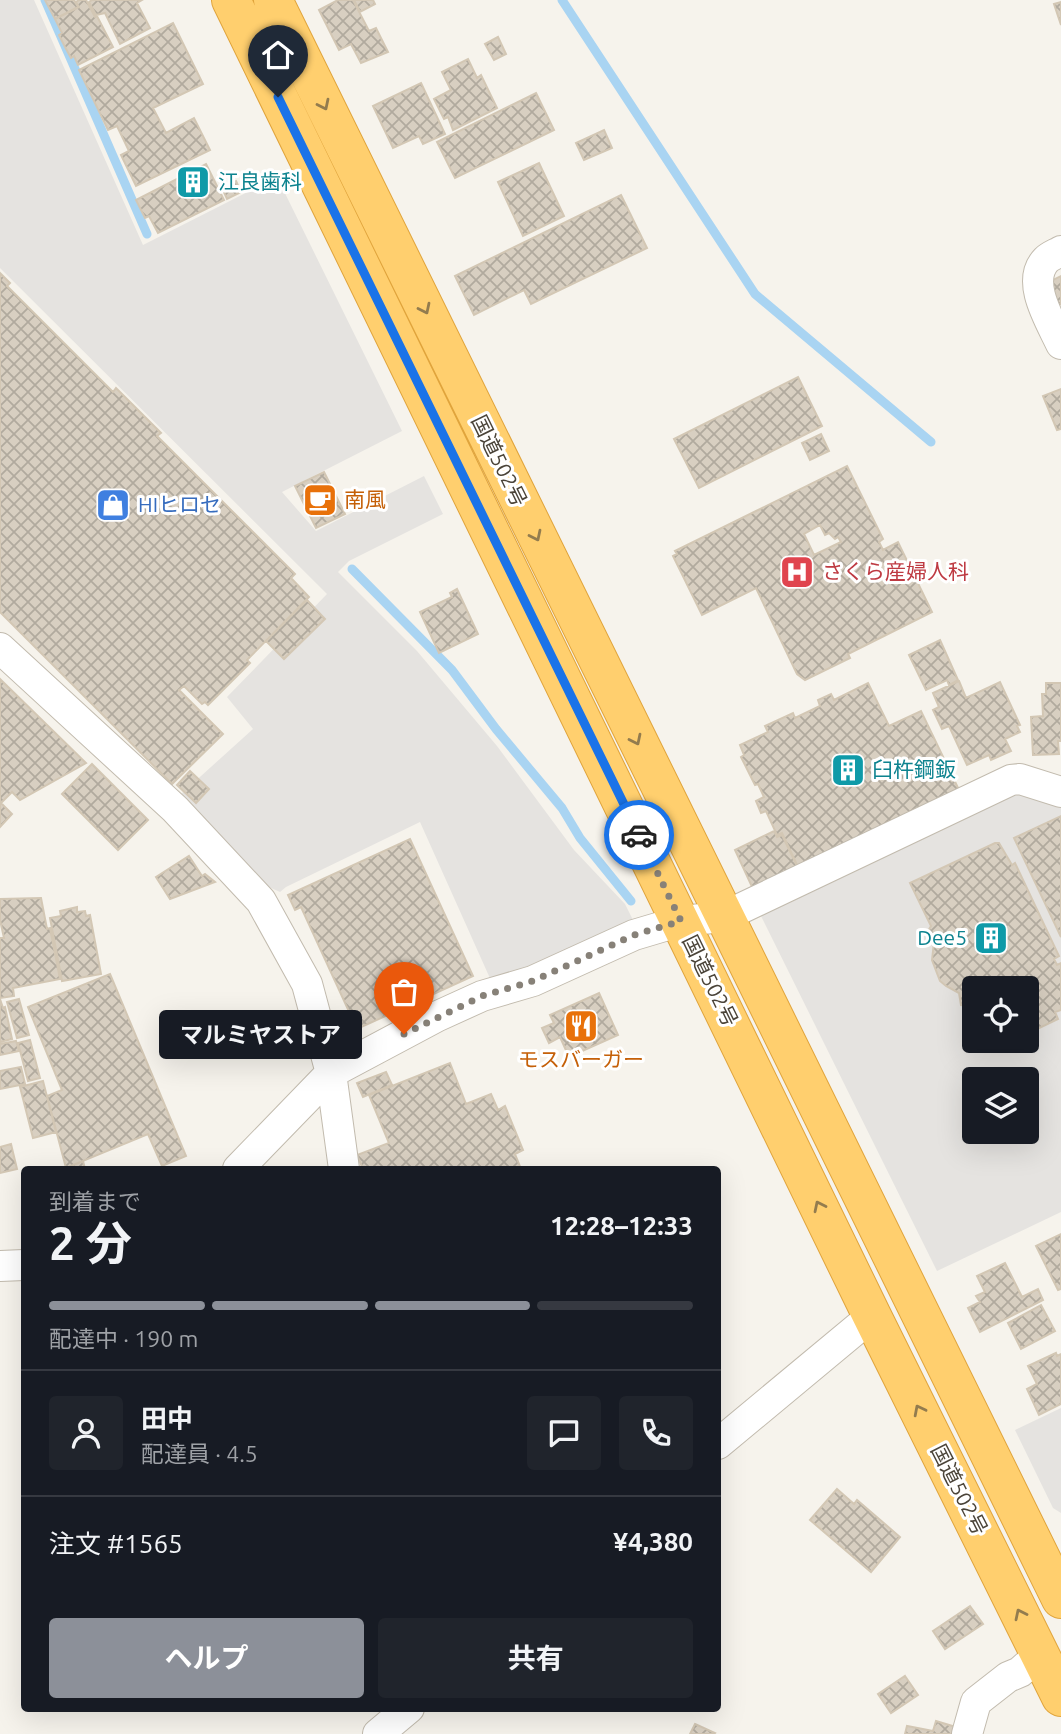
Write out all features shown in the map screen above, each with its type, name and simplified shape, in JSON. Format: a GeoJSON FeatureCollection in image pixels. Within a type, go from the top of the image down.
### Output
{"type":"FeatureCollection","features":[{"type":"Feature","properties":{"kind":"highway","name":"国道502号"},"geometry":{"type":"LineString","coordinates":[[231,0],[872,1316],[1054,1644],[1061,1697]]}},
{"type":"Feature","properties":{"kind":"highway","name":"国道502号"},"geometry":{"type":"LineString","coordinates":[[273,0],[1061,1599]]}},
{"type":"Feature","properties":{"kind":"street"},"geometry":{"type":"LineString","coordinates":[[1061,251],[1047,258],[1039,271],[1038,281],[1041,297],[1061,344]]}},
{"type":"Feature","properties":{"kind":"street"},"geometry":{"type":"LineString","coordinates":[[0,648],[175,809],[261,901],[307,984],[331,1073],[344,1166]]}},
{"type":"Feature","properties":{"kind":"street"},"geometry":{"type":"LineString","coordinates":[[241,1166],[331,1073],[438,1016],[482,996],[533,981],[634,935],[681,921],[723,917],[1012,780],[1020,779],[1061,792]]}},
{"type":"Feature","properties":{"kind":"street"},"geometry":{"type":"LineString","coordinates":[[0,1266],[21,1265]]}},
{"type":"Feature","properties":{"kind":"street"},"geometry":{"type":"LineString","coordinates":[[721,1442],[872,1316]]}},
{"type":"Feature","properties":{"kind":"street"},"geometry":{"type":"LineString","coordinates":[[967,1734],[976,1702],[1008,1677],[1020,1672],[1054,1644]]}},
{"type":"Feature","properties":{"kind":"street"},"geometry":{"type":"LineString","coordinates":[[378,1734],[404,1712]]}},
{"type":"Feature","properties":{"kind":"shaded area"},"geometry":{"type":"Polygon","coordinates":[[[0,0],[34,0],[143,245],[277,177],[402,431],[282,492],[316,531],[424,476],[443,514],[349,561],[338,572],[417,651],[497,746],[574,850],[625,904],[636,926],[493,985],[420,822],[280,892],[260,883],[180,795],[253,729],[227,697],[327,594],[0,268],[0,0]]]}},
{"type":"Feature","properties":{"kind":"shaded area"},"geometry":{"type":"Polygon","coordinates":[[[1012,786],[1061,800],[1061,1212],[937,1271],[761,916],[864,867],[882,846],[1012,786]]]}},
{"type":"Feature","properties":{"kind":"shaded area"},"geometry":{"type":"Polygon","coordinates":[[[1061,1408],[1061,1513],[1053,1508],[1015,1430],[1061,1408]]]}},
{"type":"Feature","properties":{"kind":"building"},"geometry":{"type":"Polygon","coordinates":[[[45,0],[74,0],[78,7],[55,19],[45,0]]]}},
{"type":"Feature","properties":{"kind":"building"},"geometry":{"type":"Polygon","coordinates":[[[86,0],[113,47],[78,65],[74,56],[71,58],[59,35],[62,33],[55,19],[79,7],[76,2],[86,0]]]}},
{"type":"Feature","properties":{"kind":"building"},"geometry":{"type":"Polygon","coordinates":[[[142,0],[137,3],[150,28],[120,44],[105,13],[96,15],[89,2],[142,0]]]}},
{"type":"Feature","properties":{"kind":"building"},"geometry":{"type":"Polygon","coordinates":[[[338,0],[353,0],[369,31],[376,28],[388,52],[361,63],[351,44],[339,50],[319,10],[338,0]]]}},
{"type":"Feature","properties":{"kind":"building"},"geometry":{"type":"Polygon","coordinates":[[[354,0],[373,0],[375,4],[360,12],[354,0]]]}},
{"type":"Feature","properties":{"kind":"building"},"geometry":{"type":"Polygon","coordinates":[[[1061,2],[1061,25],[1054,4],[1061,2]]]}},
{"type":"Feature","properties":{"kind":"building"},"geometry":{"type":"Polygon","coordinates":[[[173,23],[203,84],[153,108],[166,133],[194,118],[210,150],[136,186],[121,155],[129,151],[117,126],[108,130],[79,70],[173,23]]]}},
{"type":"Feature","properties":{"kind":"building"},"geometry":{"type":"Polygon","coordinates":[[[498,37],[506,54],[494,60],[485,44],[498,37]]]}},
{"type":"Feature","properties":{"kind":"building"},"geometry":{"type":"Polygon","coordinates":[[[468,59],[477,78],[481,75],[497,108],[453,130],[448,117],[444,119],[434,99],[451,90],[442,72],[468,59]]]}},
{"type":"Feature","properties":{"kind":"building"},"geometry":{"type":"Polygon","coordinates":[[[421,83],[445,134],[423,144],[419,136],[393,148],[373,106],[421,83]]]}},
{"type":"Feature","properties":{"kind":"building"},"geometry":{"type":"Polygon","coordinates":[[[536,93],[554,130],[455,178],[437,142],[536,93]]]}},
{"type":"Feature","properties":{"kind":"building"},"geometry":{"type":"Polygon","coordinates":[[[604,130],[612,148],[584,160],[576,143],[604,130]]]}},
{"type":"Feature","properties":{"kind":"building"},"geometry":{"type":"Polygon","coordinates":[[[539,163],[564,216],[523,236],[498,182],[539,163]]]}},
{"type":"Feature","properties":{"kind":"building","name":"江良歯科"},"geometry":{"type":"Polygon","coordinates":[[[206,164],[224,200],[158,233],[149,216],[145,218],[136,200],[206,164]]]}},
{"type":"Feature","properties":{"kind":"building"},"geometry":{"type":"Polygon","coordinates":[[[236,181],[241,192],[227,199],[222,188],[236,181]]]}},
{"type":"Feature","properties":{"kind":"building"},"geometry":{"type":"Polygon","coordinates":[[[621,195],[647,248],[531,304],[524,290],[474,315],[455,276],[621,195]]]}},
{"type":"Feature","properties":{"kind":"building","name":"HIヒロセ"},"geometry":{"type":"Polygon","coordinates":[[[0,273],[10,283],[7,286],[113,392],[116,388],[161,433],[157,436],[295,574],[291,578],[309,597],[247,660],[250,663],[208,705],[205,702],[202,704],[184,686],[179,690],[223,734],[172,784],[0,612],[0,273]]]}},
{"type":"Feature","properties":{"kind":"building"},"geometry":{"type":"Polygon","coordinates":[[[1061,276],[1061,304],[1059,305],[1047,283],[1061,276]]]}},
{"type":"Feature","properties":{"kind":"building"},"geometry":{"type":"Polygon","coordinates":[[[798,377],[822,426],[699,488],[674,439],[798,377]]]}},
{"type":"Feature","properties":{"kind":"building"},"geometry":{"type":"Polygon","coordinates":[[[1061,389],[1061,429],[1057,430],[1043,396],[1061,389]]]}},
{"type":"Feature","properties":{"kind":"building"},"geometry":{"type":"Polygon","coordinates":[[[821,434],[829,451],[810,460],[802,443],[821,434]]]}},
{"type":"Feature","properties":{"kind":"building","name":"さくら産婦人科"},"geometry":{"type":"Polygon","coordinates":[[[847,466],[883,539],[879,542],[883,550],[898,542],[932,612],[848,654],[850,658],[805,680],[797,674],[756,588],[702,615],[673,556],[677,554],[675,551],[847,466]],[[820,525],[804,534],[814,555],[841,542],[838,537],[835,539],[829,533],[825,535],[820,525]]]}},
{"type":"Feature","properties":{"kind":"building","name":"南風"},"geometry":{"type":"Polygon","coordinates":[[[324,472],[345,514],[316,528],[295,486],[324,472]]]}},
{"type":"Feature","properties":{"kind":"building"},"geometry":{"type":"Polygon","coordinates":[[[457,589],[478,634],[439,653],[420,612],[452,597],[450,593],[457,589]]]}},
{"type":"Feature","properties":{"kind":"building"},"geometry":{"type":"Polygon","coordinates":[[[307,600],[325,619],[284,659],[266,641],[307,600]]]}},
{"type":"Feature","properties":{"kind":"building"},"geometry":{"type":"Polygon","coordinates":[[[940,640],[958,680],[949,685],[947,680],[926,690],[909,655],[940,640]]]}},
{"type":"Feature","properties":{"kind":"building"},"geometry":{"type":"Polygon","coordinates":[[[0,679],[86,763],[20,800],[12,792],[1,803],[12,814],[0,827],[0,679]]]}},
{"type":"Feature","properties":{"kind":"building"},"geometry":{"type":"Polygon","coordinates":[[[959,681],[966,698],[1000,682],[1020,725],[1017,726],[1020,732],[1005,739],[1011,751],[991,760],[989,755],[967,765],[949,726],[942,729],[933,710],[939,707],[933,693],[959,681]]]}},
{"type":"Feature","properties":{"kind":"building","name":"臼杵鋼鈑"},"geometry":{"type":"Polygon","coordinates":[[[868,683],[889,726],[921,711],[960,792],[799,869],[782,833],[777,835],[766,811],[761,813],[756,801],[764,797],[741,757],[744,755],[740,745],[768,732],[765,726],[793,713],[795,718],[820,706],[818,700],[831,694],[834,700],[868,683]]]}},
{"type":"Feature","properties":{"kind":"building"},"geometry":{"type":"Polygon","coordinates":[[[1046,683],[1061,683],[1059,754],[1033,755],[1031,717],[1043,716],[1042,694],[1046,694],[1046,683]]]}},
{"type":"Feature","properties":{"kind":"building"},"geometry":{"type":"Polygon","coordinates":[[[92,764],[148,820],[118,850],[62,794],[92,764]]]}},
{"type":"Feature","properties":{"kind":"building"},"geometry":{"type":"Polygon","coordinates":[[[190,771],[209,789],[196,803],[177,785],[190,771]]]}},
{"type":"Feature","properties":{"kind":"building"},"geometry":{"type":"Polygon","coordinates":[[[1061,816],[1061,937],[1014,838],[1061,816]]]}},
{"type":"Feature","properties":{"kind":"building"},"geometry":{"type":"Polygon","coordinates":[[[774,831],[777,837],[782,835],[798,868],[753,889],[735,850],[774,831]]]}},
{"type":"Feature","properties":{"kind":"building"},"geometry":{"type":"Polygon","coordinates":[[[410,839],[473,976],[357,1029],[301,907],[295,910],[288,895],[410,839]]]}},
{"type":"Feature","properties":{"kind":"building","name":"Dee5"},"geometry":{"type":"Polygon","coordinates":[[[999,843],[1012,865],[1015,863],[1059,956],[1054,959],[1057,965],[1061,963],[1061,1010],[1055,1012],[1058,1019],[1039,1028],[1039,976],[962,976],[961,1005],[959,993],[940,981],[932,960],[934,942],[927,933],[931,926],[910,883],[999,843]]]}},
{"type":"Feature","properties":{"kind":"building"},"geometry":{"type":"Polygon","coordinates":[[[189,856],[202,876],[205,874],[215,882],[170,899],[156,877],[189,856]]]}},
{"type":"Feature","properties":{"kind":"building"},"geometry":{"type":"Polygon","coordinates":[[[41,898],[60,979],[13,988],[14,996],[0,998],[0,938],[4,938],[0,920],[0,899],[41,898]]]}},
{"type":"Feature","properties":{"kind":"building"},"geometry":{"type":"Polygon","coordinates":[[[77,907],[77,912],[85,911],[86,916],[90,915],[101,974],[62,981],[50,918],[61,916],[60,911],[77,907]]]}},
{"type":"Feature","properties":{"kind":"building"},"geometry":{"type":"Polygon","coordinates":[[[110,974],[186,1156],[162,1166],[148,1134],[65,1166],[47,1096],[62,1090],[28,1007],[110,974]]]}},
{"type":"Feature","properties":{"kind":"building","name":"モスバーガー"},"geometry":{"type":"Polygon","coordinates":[[[599,993],[618,1035],[569,1057],[560,1037],[549,1043],[542,1028],[554,1023],[550,1015],[599,993]]]}},
{"type":"Feature","properties":{"kind":"building"},"geometry":{"type":"Polygon","coordinates":[[[0,999],[3,1008],[5,1007],[12,1039],[0,1042],[0,999]]]}},
{"type":"Feature","properties":{"kind":"building"},"geometry":{"type":"Polygon","coordinates":[[[19,999],[29,1035],[17,1038],[7,1002],[19,999]]]}},
{"type":"Feature","properties":{"kind":"building"},"geometry":{"type":"Polygon","coordinates":[[[30,1040],[40,1078],[28,1081],[18,1043],[30,1040]]]}},
{"type":"Feature","properties":{"kind":"building"},"geometry":{"type":"Polygon","coordinates":[[[16,1041],[19,1051],[0,1055],[0,1044],[16,1041]]]}},
{"type":"Feature","properties":{"kind":"building"},"geometry":{"type":"Polygon","coordinates":[[[450,1063],[466,1104],[491,1094],[498,1110],[505,1106],[523,1150],[515,1154],[520,1166],[362,1166],[357,1155],[389,1143],[369,1095],[450,1063]]]}},
{"type":"Feature","properties":{"kind":"building"},"geometry":{"type":"Polygon","coordinates":[[[21,1067],[25,1084],[0,1089],[0,1071],[21,1067]]]}},
{"type":"Feature","properties":{"kind":"building"},"geometry":{"type":"Polygon","coordinates":[[[386,1072],[392,1085],[363,1097],[357,1083],[386,1072]]]}},
{"type":"Feature","properties":{"kind":"building"},"geometry":{"type":"Polygon","coordinates":[[[43,1081],[56,1132],[33,1138],[20,1087],[43,1081]]]}},
{"type":"Feature","properties":{"kind":"building"},"geometry":{"type":"Polygon","coordinates":[[[11,1144],[17,1169],[0,1173],[0,1147],[11,1144]]]}},
{"type":"Feature","properties":{"kind":"building"},"geometry":{"type":"Polygon","coordinates":[[[83,1161],[84,1166],[71,1166],[83,1161]]]}},
{"type":"Feature","properties":{"kind":"building"},"geometry":{"type":"Polygon","coordinates":[[[1061,1234],[1061,1289],[1058,1290],[1036,1246],[1061,1234]]]}},
{"type":"Feature","properties":{"kind":"building"},"geometry":{"type":"Polygon","coordinates":[[[1005,1263],[1022,1297],[1038,1289],[1043,1300],[980,1332],[968,1308],[980,1302],[976,1296],[985,1292],[977,1276],[1005,1263]]]}},
{"type":"Feature","properties":{"kind":"building"},"geometry":{"type":"Polygon","coordinates":[[[1041,1305],[1055,1331],[1021,1349],[1008,1323],[1041,1305]]]}},
{"type":"Feature","properties":{"kind":"building"},"geometry":{"type":"Polygon","coordinates":[[[1056,1353],[1057,1356],[1061,1354],[1061,1404],[1039,1415],[1027,1389],[1037,1384],[1028,1366],[1056,1353]]]}},
{"type":"Feature","properties":{"kind":"building"},"geometry":{"type":"Polygon","coordinates":[[[837,1489],[854,1504],[857,1500],[900,1537],[871,1572],[810,1520],[837,1489]]]}},
{"type":"Feature","properties":{"kind":"building"},"geometry":{"type":"Polygon","coordinates":[[[970,1606],[983,1624],[945,1649],[933,1631],[970,1606]]]}},
{"type":"Feature","properties":{"kind":"building"},"geometry":{"type":"Polygon","coordinates":[[[905,1676],[918,1695],[891,1713],[878,1694],[905,1676]]]}},
{"type":"Feature","properties":{"kind":"building"},"geometry":{"type":"Polygon","coordinates":[[[936,1721],[959,1728],[957,1734],[905,1734],[907,1726],[933,1731],[936,1721]]]}},
{"type":"Feature","properties":{"kind":"building"},"geometry":{"type":"Polygon","coordinates":[[[695,1724],[715,1733],[690,1734],[695,1724]]]}},
{"type":"Feature","properties":{"kind":"waterway"},"geometry":{"type":"LineString","coordinates":[[45,0],[147,234]]}},
{"type":"Feature","properties":{"kind":"waterway"},"geometry":{"type":"LineString","coordinates":[[562,0],[755,294],[931,442]]}},
{"type":"Feature","properties":{"kind":"waterway"},"geometry":{"type":"LineString","coordinates":[[352,569],[452,670],[496,729],[562,808],[580,838],[631,901]]}},
{"type":"Feature","properties":{"kind":"way so far"},"geometry":{"type":"LineString","coordinates":[[404,1034],[482,996],[533,981],[634,935],[681,921],[639,835]]}},
{"type":"Feature","properties":{"kind":"place","name":"江良歯科"},"geometry":{"type":"Point","coordinates":[193,182]}},
{"type":"Feature","properties":{"kind":"place","name":"南風"},"geometry":{"type":"Point","coordinates":[320,500]}},
{"type":"Feature","properties":{"kind":"place","name":"HIヒロセ"},"geometry":{"type":"Point","coordinates":[113,505]}},
{"type":"Feature","properties":{"kind":"place","name":"さくら産婦人科"},"geometry":{"type":"Point","coordinates":[797,572]}},
{"type":"Feature","properties":{"kind":"place","name":"臼杵鋼鈑"},"geometry":{"type":"Point","coordinates":[848,770]}},
{"type":"Feature","properties":{"kind":"place","name":"Dee5"},"geometry":{"type":"Point","coordinates":[991,938]}},
{"type":"Feature","properties":{"kind":"place","name":"モスバーガー"},"geometry":{"type":"Point","coordinates":[581,1026]}},
{"type":"Feature","properties":{"kind":"place","name":"マルミヤストア"},"geometry":{"type":"Point","coordinates":[404,1034]}},
{"type":"Feature","properties":{"kind":"route"},"geometry":{"type":"LineString","coordinates":[[278,97],[639,835]]}}]}
